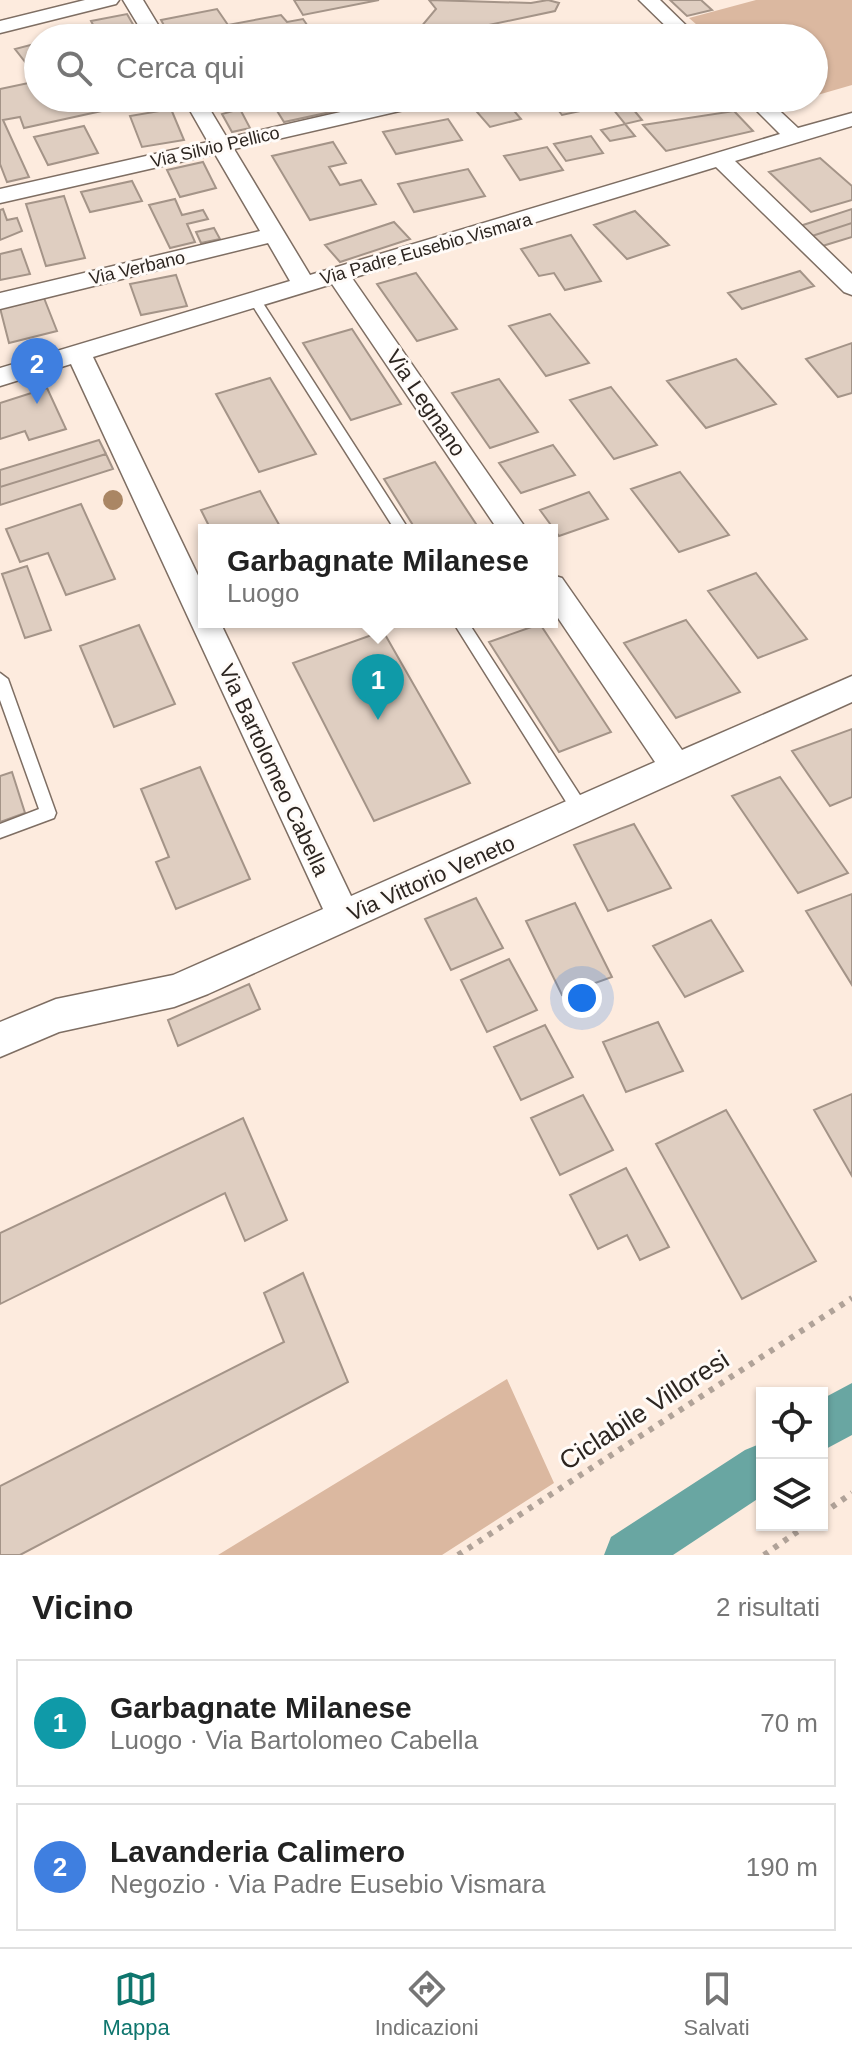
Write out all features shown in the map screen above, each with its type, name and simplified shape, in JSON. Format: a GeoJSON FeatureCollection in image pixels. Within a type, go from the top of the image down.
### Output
{"type":"FeatureCollection","features":[{"type":"Feature","properties":{"kind":"street"},"geometry":{"type":"LineString","coordinates":[[0,27],[109,0]]}},
{"type":"Feature","properties":{"kind":"street"},"geometry":{"type":"LineString","coordinates":[[133,0],[148,24]]}},
{"type":"Feature","properties":{"kind":"street"},"geometry":{"type":"LineString","coordinates":[[649,0],[674,24]]}},
{"type":"Feature","properties":{"kind":"street"},"geometry":{"type":"LineString","coordinates":[[201,112],[304,285]]}},
{"type":"Feature","properties":{"kind":"street","name":"Via Silvio Pellico"},"geometry":{"type":"LineString","coordinates":[[0,196],[368,112]]}},
{"type":"Feature","properties":{"kind":"street"},"geometry":{"type":"LineString","coordinates":[[769,112],[793,135]]}},
{"type":"Feature","properties":{"kind":"street","name":"Via Padre Eusebio Vismara"},"geometry":{"type":"LineString","coordinates":[[0,377],[852,119]]}},
{"type":"Feature","properties":{"kind":"street"},"geometry":{"type":"LineString","coordinates":[[720,159],[852,287]]}},
{"type":"Feature","properties":{"kind":"street","name":"Via Verbano"},"geometry":{"type":"LineString","coordinates":[[0,301],[273,235]]}},
{"type":"Feature","properties":{"kind":"street","name":"Via Legnano"},"geometry":{"type":"LineString","coordinates":[[338,275],[509,524]]}},
{"type":"Feature","properties":{"kind":"street","name":"Via Bartolomeo Cabella"},"geometry":{"type":"LineString","coordinates":[[79,354],[198,606]]}},
{"type":"Feature","properties":{"kind":"street"},"geometry":{"type":"LineString","coordinates":[[558,595],[676,767]]}},
{"type":"Feature","properties":{"kind":"street","name":"Via Bartolomeo Cabella"},"geometry":{"type":"LineString","coordinates":[[208,628],[344,918]]}},
{"type":"Feature","properties":{"kind":"street","name":"Via Vittorio Veneto"},"geometry":{"type":"LineString","coordinates":[[0,1040],[88,1007],[174,991],[344,918],[852,688]]}},
{"type":"Feature","properties":{"kind":"lane"},"geometry":{"type":"LineString","coordinates":[[255,300],[398,524]]}},
{"type":"Feature","properties":{"kind":"lane"},"geometry":{"type":"LineString","coordinates":[[464,628],[581,811]]}},
{"type":"Feature","properties":{"kind":"lane"},"geometry":{"type":"LineString","coordinates":[[0,679],[48,813],[0,831]]}},
{"type":"Feature","properties":{"kind":"path","name":"Ciclabile Villoresi"},"geometry":{"type":"LineString","coordinates":[[458,1555],[852,1298]]}},
{"type":"Feature","properties":{"kind":"path"},"geometry":{"type":"LineString","coordinates":[[828,1510],[852,1493]]}},
{"type":"Feature","properties":{"kind":"path"},"geometry":{"type":"LineString","coordinates":[[764,1555],[798,1531]]}},
{"type":"Feature","properties":{"kind":"shaded area"},"geometry":{"type":"Polygon","coordinates":[[[756,0],[852,0],[852,85],[828,92],[828,24],[696,24],[689,18],[756,0]]]}},
{"type":"Feature","properties":{"kind":"shaded area"},"geometry":{"type":"Polygon","coordinates":[[[507,1379],[554,1483],[442,1555],[218,1555],[507,1379]]]}},
{"type":"Feature","properties":{"kind":"building"},"geometry":{"type":"Polygon","coordinates":[[[294,0],[379,0],[303,15],[294,0]]]}},
{"type":"Feature","properties":{"kind":"building"},"geometry":{"type":"Polygon","coordinates":[[[429,0],[531,3],[548,0],[559,3],[555,11],[493,24],[424,24],[436,9],[429,0]]]}},
{"type":"Feature","properties":{"kind":"building"},"geometry":{"type":"Polygon","coordinates":[[[670,0],[701,0],[712,10],[687,16],[670,0]]]}},
{"type":"Feature","properties":{"kind":"building"},"geometry":{"type":"Polygon","coordinates":[[[217,9],[227,24],[163,24],[161,20],[217,9]]]}},
{"type":"Feature","properties":{"kind":"building"},"geometry":{"type":"Polygon","coordinates":[[[127,14],[133,24],[93,24],[91,21],[127,14]]]}},
{"type":"Feature","properties":{"kind":"building"},"geometry":{"type":"Polygon","coordinates":[[[281,15],[287,22],[303,19],[306,24],[233,24],[281,15]]]}},
{"type":"Feature","properties":{"kind":"building"},"geometry":{"type":"Polygon","coordinates":[[[24,47],[24,61],[15,49],[24,47]]]}},
{"type":"Feature","properties":{"kind":"building"},"geometry":{"type":"Polygon","coordinates":[[[24,84],[24,112],[97,112],[24,128],[20,117],[3,120],[29,177],[7,182],[0,164],[0,89],[24,84]]]}},
{"type":"Feature","properties":{"kind":"building"},"geometry":{"type":"Polygon","coordinates":[[[172,112],[184,140],[142,147],[130,116],[172,112]]]}},
{"type":"Feature","properties":{"kind":"building"},"geometry":{"type":"Polygon","coordinates":[[[242,112],[250,128],[232,132],[222,114],[242,112]]]}},
{"type":"Feature","properties":{"kind":"building"},"geometry":{"type":"Polygon","coordinates":[[[278,112],[330,112],[284,122],[278,112]]]}},
{"type":"Feature","properties":{"kind":"building"},"geometry":{"type":"Polygon","coordinates":[[[477,112],[515,112],[521,119],[490,127],[477,112]]]}},
{"type":"Feature","properties":{"kind":"building"},"geometry":{"type":"Polygon","coordinates":[[[615,112],[635,112],[642,120],[625,124],[615,112]]]}},
{"type":"Feature","properties":{"kind":"building"},"geometry":{"type":"Polygon","coordinates":[[[735,112],[753,131],[666,151],[643,125],[735,112]]]}},
{"type":"Feature","properties":{"kind":"building"},"geometry":{"type":"Polygon","coordinates":[[[448,119],[462,140],[396,154],[383,132],[448,119]]]}},
{"type":"Feature","properties":{"kind":"building"},"geometry":{"type":"Polygon","coordinates":[[[625,124],[635,136],[610,141],[601,130],[625,124]]]}},
{"type":"Feature","properties":{"kind":"building"},"geometry":{"type":"Polygon","coordinates":[[[84,126],[98,153],[48,165],[34,137],[84,126]]]}},
{"type":"Feature","properties":{"kind":"building"},"geometry":{"type":"Polygon","coordinates":[[[591,136],[603,153],[566,161],[554,144],[591,136]]]}},
{"type":"Feature","properties":{"kind":"building"},"geometry":{"type":"Polygon","coordinates":[[[333,142],[346,163],[329,167],[340,185],[361,180],[376,204],[310,220],[272,156],[333,142]]]}},
{"type":"Feature","properties":{"kind":"building"},"geometry":{"type":"Polygon","coordinates":[[[547,147],[563,170],[520,180],[504,156],[547,147]]]}},
{"type":"Feature","properties":{"kind":"building"},"geometry":{"type":"Polygon","coordinates":[[[820,158],[852,186],[852,200],[811,212],[769,172],[820,158]]]}},
{"type":"Feature","properties":{"kind":"building"},"geometry":{"type":"Polygon","coordinates":[[[203,162],[216,188],[180,197],[167,170],[203,162]]]}},
{"type":"Feature","properties":{"kind":"building"},"geometry":{"type":"Polygon","coordinates":[[[468,169],[485,196],[414,212],[398,184],[468,169]]]}},
{"type":"Feature","properties":{"kind":"building"},"geometry":{"type":"Polygon","coordinates":[[[132,181],[142,201],[90,212],[81,192],[132,181]]]}},
{"type":"Feature","properties":{"kind":"building"},"geometry":{"type":"Polygon","coordinates":[[[64,196],[85,258],[46,266],[26,204],[64,196]]]}},
{"type":"Feature","properties":{"kind":"building"},"geometry":{"type":"Polygon","coordinates":[[[175,199],[182,215],[203,210],[208,219],[187,224],[195,242],[170,248],[149,205],[175,199]]]}},
{"type":"Feature","properties":{"kind":"building"},"geometry":{"type":"Polygon","coordinates":[[[3,209],[7,220],[17,218],[22,231],[0,240],[0,210],[3,209]]]}},
{"type":"Feature","properties":{"kind":"building"},"geometry":{"type":"Polygon","coordinates":[[[852,209],[852,223],[809,237],[797,227],[852,209]]]}},
{"type":"Feature","properties":{"kind":"building"},"geometry":{"type":"Polygon","coordinates":[[[635,211],[669,245],[627,259],[594,225],[635,211]]]}},
{"type":"Feature","properties":{"kind":"building"},"geometry":{"type":"Polygon","coordinates":[[[394,222],[410,239],[340,262],[325,245],[394,222]]]}},
{"type":"Feature","properties":{"kind":"building"},"geometry":{"type":"Polygon","coordinates":[[[852,223],[852,237],[819,247],[809,237],[852,223]]]}},
{"type":"Feature","properties":{"kind":"building"},"geometry":{"type":"Polygon","coordinates":[[[214,228],[220,239],[201,243],[196,232],[214,228]]]}},
{"type":"Feature","properties":{"kind":"building"},"geometry":{"type":"Polygon","coordinates":[[[571,235],[601,281],[565,290],[554,273],[539,276],[521,249],[571,235]]]}},
{"type":"Feature","properties":{"kind":"building"},"geometry":{"type":"Polygon","coordinates":[[[21,249],[30,274],[0,280],[0,254],[21,249]]]}},
{"type":"Feature","properties":{"kind":"building"},"geometry":{"type":"Polygon","coordinates":[[[800,271],[814,286],[742,309],[728,293],[800,271]]]}},
{"type":"Feature","properties":{"kind":"building"},"geometry":{"type":"Polygon","coordinates":[[[416,273],[457,329],[417,341],[377,284],[416,273]]]}},
{"type":"Feature","properties":{"kind":"building"},"geometry":{"type":"Polygon","coordinates":[[[176,275],[187,306],[141,315],[130,284],[176,275]]]}},
{"type":"Feature","properties":{"kind":"building"},"geometry":{"type":"Polygon","coordinates":[[[44,298],[57,331],[9,343],[0,308],[44,298]]]}},
{"type":"Feature","properties":{"kind":"building"},"geometry":{"type":"Polygon","coordinates":[[[550,314],[589,363],[546,376],[509,326],[550,314]]]}},
{"type":"Feature","properties":{"kind":"building"},"geometry":{"type":"Polygon","coordinates":[[[352,329],[401,404],[351,420],[303,343],[352,329]]]}},
{"type":"Feature","properties":{"kind":"building"},"geometry":{"type":"Polygon","coordinates":[[[852,343],[852,393],[838,397],[806,359],[852,343]]]}},
{"type":"Feature","properties":{"kind":"building"},"geometry":{"type":"Polygon","coordinates":[[[736,359],[776,404],[706,428],[667,381],[736,359]]]}},
{"type":"Feature","properties":{"kind":"building"},"geometry":{"type":"Polygon","coordinates":[[[270,378],[316,454],[259,472],[216,394],[270,378]]]}},
{"type":"Feature","properties":{"kind":"building"},"geometry":{"type":"Polygon","coordinates":[[[499,379],[538,432],[490,448],[452,393],[499,379]]]}},
{"type":"Feature","properties":{"kind":"building"},"geometry":{"type":"Polygon","coordinates":[[[611,387],[657,445],[614,459],[570,400],[611,387]]]}},
{"type":"Feature","properties":{"kind":"building"},"geometry":{"type":"Polygon","coordinates":[[[47,388],[66,429],[29,440],[25,431],[0,439],[0,403],[47,388]]]}},
{"type":"Feature","properties":{"kind":"building"},"geometry":{"type":"Polygon","coordinates":[[[99,440],[106,454],[0,487],[0,470],[99,440]]]}},
{"type":"Feature","properties":{"kind":"building"},"geometry":{"type":"Polygon","coordinates":[[[553,445],[575,475],[521,493],[499,463],[553,445]]]}},
{"type":"Feature","properties":{"kind":"building"},"geometry":{"type":"Polygon","coordinates":[[[106,454],[113,469],[0,505],[0,487],[106,454]]]}},
{"type":"Feature","properties":{"kind":"building"},"geometry":{"type":"Polygon","coordinates":[[[435,462],[476,524],[412,524],[384,479],[435,462]]]}},
{"type":"Feature","properties":{"kind":"building"},"geometry":{"type":"Polygon","coordinates":[[[680,472],[729,535],[679,552],[631,489],[680,472]]]}},
{"type":"Feature","properties":{"kind":"building"},"geometry":{"type":"Polygon","coordinates":[[[260,491],[279,524],[208,524],[201,510],[260,491]]]}},
{"type":"Feature","properties":{"kind":"building"},"geometry":{"type":"Polygon","coordinates":[[[589,492],[608,519],[559,536],[558,524],[550,524],[540,510],[589,492]]]}},
{"type":"Feature","properties":{"kind":"building"},"geometry":{"type":"Polygon","coordinates":[[[81,504],[115,579],[66,595],[48,553],[20,562],[6,529],[81,504]]]}},
{"type":"Feature","properties":{"kind":"building"},"geometry":{"type":"Polygon","coordinates":[[[27,566],[51,630],[25,638],[2,574],[27,566]]]}},
{"type":"Feature","properties":{"kind":"building"},"geometry":{"type":"Polygon","coordinates":[[[756,573],[807,639],[758,658],[708,591],[756,573]]]}},
{"type":"Feature","properties":{"kind":"building"},"geometry":{"type":"Polygon","coordinates":[[[686,620],[740,692],[676,718],[624,643],[686,620]]]}},
{"type":"Feature","properties":{"kind":"building"},"geometry":{"type":"Polygon","coordinates":[[[139,625],[175,704],[114,727],[80,646],[139,625]]]}},
{"type":"Feature","properties":{"kind":"building"},"geometry":{"type":"Polygon","coordinates":[[[529,628],[543,628],[611,732],[559,752],[489,642],[529,628]]]}},
{"type":"Feature","properties":{"kind":"building"},"geometry":{"type":"Polygon","coordinates":[[[383,631],[470,783],[374,821],[293,663],[383,631]]]}},
{"type":"Feature","properties":{"kind":"building"},"geometry":{"type":"Polygon","coordinates":[[[852,729],[852,797],[830,806],[792,751],[852,729]]]}},
{"type":"Feature","properties":{"kind":"building"},"geometry":{"type":"Polygon","coordinates":[[[200,767],[250,879],[176,909],[156,862],[169,857],[141,789],[200,767]]]}},
{"type":"Feature","properties":{"kind":"building"},"geometry":{"type":"Polygon","coordinates":[[[12,772],[25,813],[0,822],[0,776],[12,772]]]}},
{"type":"Feature","properties":{"kind":"building"},"geometry":{"type":"Polygon","coordinates":[[[780,777],[848,873],[798,893],[732,796],[780,777]]]}},
{"type":"Feature","properties":{"kind":"building"},"geometry":{"type":"Polygon","coordinates":[[[634,824],[671,888],[608,911],[574,845],[634,824]]]}},
{"type":"Feature","properties":{"kind":"building"},"geometry":{"type":"Polygon","coordinates":[[[852,894],[852,985],[806,911],[852,894]]]}},
{"type":"Feature","properties":{"kind":"building"},"geometry":{"type":"Polygon","coordinates":[[[476,898],[503,948],[451,970],[425,919],[476,898]]]}},
{"type":"Feature","properties":{"kind":"building"},"geometry":{"type":"Polygon","coordinates":[[[575,903],[612,977],[562,995],[526,921],[575,903]]]}},
{"type":"Feature","properties":{"kind":"building"},"geometry":{"type":"Polygon","coordinates":[[[711,920],[743,971],[685,997],[653,946],[711,920]]]}},
{"type":"Feature","properties":{"kind":"building"},"geometry":{"type":"Polygon","coordinates":[[[509,959],[537,1010],[487,1032],[461,980],[509,959]]]}},
{"type":"Feature","properties":{"kind":"building"},"geometry":{"type":"Polygon","coordinates":[[[249,984],[260,1009],[178,1046],[168,1020],[249,984]]]}},
{"type":"Feature","properties":{"kind":"building"},"geometry":{"type":"Polygon","coordinates":[[[658,1022],[683,1071],[626,1092],[603,1042],[658,1022]]]}},
{"type":"Feature","properties":{"kind":"building"},"geometry":{"type":"Polygon","coordinates":[[[545,1025],[573,1077],[521,1100],[494,1047],[545,1025]]]}},
{"type":"Feature","properties":{"kind":"building"},"geometry":{"type":"Polygon","coordinates":[[[852,1094],[852,1176],[814,1110],[852,1094]]]}},
{"type":"Feature","properties":{"kind":"building"},"geometry":{"type":"Polygon","coordinates":[[[583,1095],[613,1150],[560,1175],[531,1118],[583,1095]]]}},
{"type":"Feature","properties":{"kind":"building"},"geometry":{"type":"Polygon","coordinates":[[[726,1110],[816,1261],[742,1299],[656,1144],[726,1110]]]}},
{"type":"Feature","properties":{"kind":"building"},"geometry":{"type":"Polygon","coordinates":[[[243,1118],[287,1220],[245,1241],[225,1193],[0,1304],[0,1233],[243,1118]]]}},
{"type":"Feature","properties":{"kind":"building"},"geometry":{"type":"Polygon","coordinates":[[[626,1168],[669,1247],[640,1260],[627,1235],[598,1249],[570,1195],[626,1168]]]}},
{"type":"Feature","properties":{"kind":"building"},"geometry":{"type":"Polygon","coordinates":[[[303,1273],[348,1382],[20,1555],[0,1555],[0,1486],[284,1342],[264,1293],[303,1273]]]}},
{"type":"Feature","properties":{"kind":"waterway"},"geometry":{"type":"LineString","coordinates":[[828,1423],[852,1407]]}},
{"type":"Feature","properties":{"kind":"waterway"},"geometry":{"type":"LineString","coordinates":[[629,1555],[756,1471]]}},
{"type":"Feature","properties":{"kind":"place","name":"Lavanderia Calimero"},"geometry":{"type":"Point","coordinates":[37,404]}},
{"type":"Feature","properties":{"kind":"place","name":"Garbagnate Milanese"},"geometry":{"type":"Point","coordinates":[378,720]}}]}
